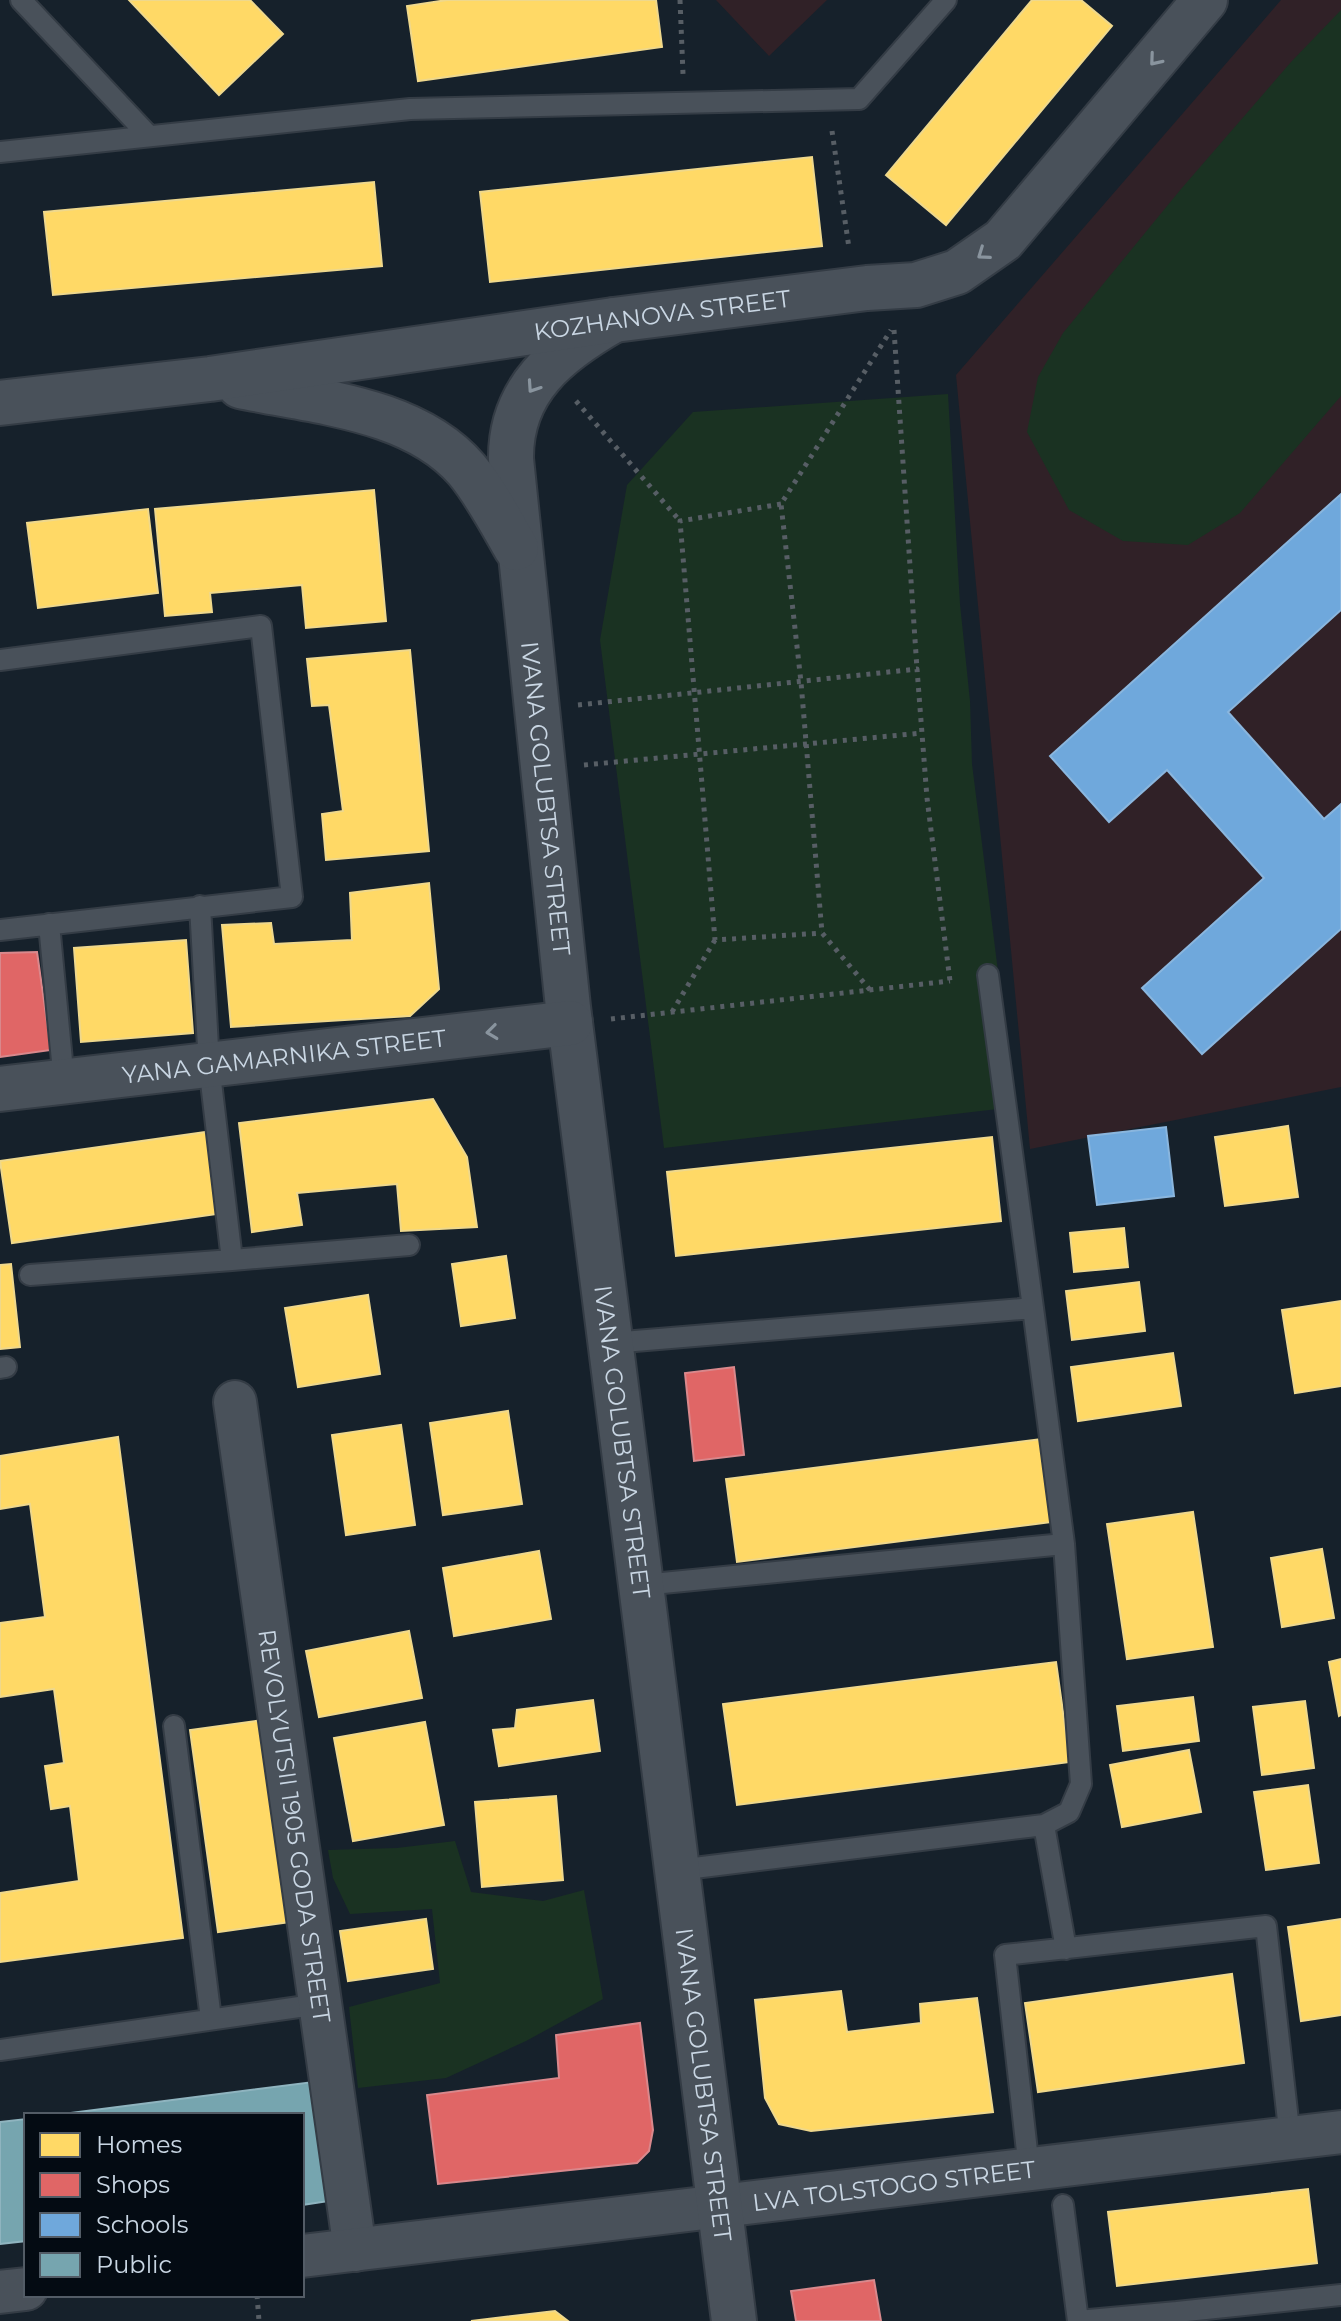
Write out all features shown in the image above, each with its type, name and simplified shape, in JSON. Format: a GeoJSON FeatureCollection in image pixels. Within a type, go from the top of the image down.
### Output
{"type":"FeatureCollection","features":[{"type":"Feature","properties":{"kind":"street","name":"KOZHANOVA STREET"},"geometry":{"type":"LineString","coordinates":[[0,403],[210,379],[614,320],[867,288],[916,285],[957,272],[1003,240],[1205,0]]}},
{"type":"Feature","properties":{"kind":"street","name":"IVANA GOLUBTSA STREET"},"geometry":{"type":"LineString","coordinates":[[614,320],[569,349],[539,377],[513,425],[511,459],[570,1023],[722,2206],[734,2321]]}},
{"type":"Feature","properties":{"kind":"street"},"geometry":{"type":"LineString","coordinates":[[210,379],[389,417],[420,433],[448,451],[467,471],[523,560]]}},
{"type":"Feature","properties":{"kind":"street","name":"YANA GAMARNIKA STREET"},"geometry":{"type":"LineString","coordinates":[[0,1089],[570,1023]]}},
{"type":"Feature","properties":{"kind":"street","name":"REVOLYUTSII 1905 GODA STREET"},"geometry":{"type":"LineString","coordinates":[[235,1402],[355,2250]]}},
{"type":"Feature","properties":{"kind":"street","name":"LVA TOLSTOGO STREET"},"geometry":{"type":"LineString","coordinates":[[304,2256],[1341,2132]]}},
{"type":"Feature","properties":{"kind":"street"},"geometry":{"type":"LineString","coordinates":[[0,2292],[24,2289]]}},
{"type":"Feature","properties":{"kind":"lane"},"geometry":{"type":"LineString","coordinates":[[21,0],[149,136]]}},
{"type":"Feature","properties":{"kind":"lane"},"geometry":{"type":"LineString","coordinates":[[0,152],[410,109],[859,99],[946,0]]}},
{"type":"Feature","properties":{"kind":"lane"},"geometry":{"type":"LineString","coordinates":[[0,660],[261,626],[292,897],[0,930]]}},
{"type":"Feature","properties":{"kind":"lane"},"geometry":{"type":"LineString","coordinates":[[200,906],[209,1065],[232,1260]]}},
{"type":"Feature","properties":{"kind":"lane"},"geometry":{"type":"LineString","coordinates":[[49,924],[64,1082]]}},
{"type":"Feature","properties":{"kind":"lane"},"geometry":{"type":"LineString","coordinates":[[678,1870],[1044,1825],[1069,1812],[1081,1784],[1064,1544],[988,975]]}},
{"type":"Feature","properties":{"kind":"lane"},"geometry":{"type":"LineString","coordinates":[[30,1275],[409,1245]]}},
{"type":"Feature","properties":{"kind":"lane"},"geometry":{"type":"LineString","coordinates":[[611,1343],[1033,1308]]}},
{"type":"Feature","properties":{"kind":"lane"},"geometry":{"type":"LineString","coordinates":[[642,1585],[1064,1544]]}},
{"type":"Feature","properties":{"kind":"lane"},"geometry":{"type":"LineString","coordinates":[[174,1726],[211,2019]]}},
{"type":"Feature","properties":{"kind":"lane"},"geometry":{"type":"LineString","coordinates":[[1044,1825],[1066,1949]]}},
{"type":"Feature","properties":{"kind":"lane"},"geometry":{"type":"LineString","coordinates":[[1029,2169],[1005,1955],[1266,1926],[1290,2138]]}},
{"type":"Feature","properties":{"kind":"lane"},"geometry":{"type":"LineString","coordinates":[[0,2050],[320,2004]]}},
{"type":"Feature","properties":{"kind":"lane"},"geometry":{"type":"LineString","coordinates":[[1063,2205],[1078,2321],[1178,2317],[1341,2295]]}},
{"type":"Feature","properties":{"kind":"path"},"geometry":{"type":"LineString","coordinates":[[680,0],[685,103]]}},
{"type":"Feature","properties":{"kind":"path"},"geometry":{"type":"LineString","coordinates":[[828,99],[850,254]]}},
{"type":"Feature","properties":{"kind":"path"},"geometry":{"type":"LineString","coordinates":[[870,990],[822,933],[801,682],[781,504],[894,326],[922,733],[950,981]]}},
{"type":"Feature","properties":{"kind":"path"},"geometry":{"type":"LineString","coordinates":[[575,400],[680,521],[715,940],[672,1012]]}},
{"type":"Feature","properties":{"kind":"path"},"geometry":{"type":"LineString","coordinates":[[680,521],[781,504]]}},
{"type":"Feature","properties":{"kind":"path"},"geometry":{"type":"LineString","coordinates":[[577,705],[917,669]]}},
{"type":"Feature","properties":{"kind":"path"},"geometry":{"type":"LineString","coordinates":[[569,767],[922,733]]}},
{"type":"Feature","properties":{"kind":"path"},"geometry":{"type":"LineString","coordinates":[[715,940],[822,933]]}},
{"type":"Feature","properties":{"kind":"path"},"geometry":{"type":"LineString","coordinates":[[570,1023],[988,975]]}},
{"type":"Feature","properties":{"kind":"path"},"geometry":{"type":"LineString","coordinates":[[257,2297],[259,2321]]}},
{"type":"Feature","properties":{"kind":"shaded area"},"geometry":{"type":"Polygon","coordinates":[[[716,0],[827,0],[769,56],[716,0]]]}},
{"type":"Feature","properties":{"kind":"shaded area"},"geometry":{"type":"Polygon","coordinates":[[[1281,0],[1341,0],[1341,1087],[1030,1149],[956,375],[1281,0]]]}},
{"type":"Feature","properties":{"kind":"green space"},"geometry":{"type":"Polygon","coordinates":[[[1341,10],[1341,396],[1240,513],[1188,545],[1123,541],[1069,510],[1027,432],[1038,377],[1063,333],[1181,189],[1291,62],[1341,10]]]}},
{"type":"Feature","properties":{"kind":"green space"},"geometry":{"type":"Polygon","coordinates":[[[948,394],[972,764],[1015,1107],[664,1148],[600,640],[627,485],[693,412],[948,394]]]}},
{"type":"Feature","properties":{"kind":"green space"},"geometry":{"type":"Polygon","coordinates":[[[455,1841],[471,1892],[543,1901],[584,1890],[603,1999],[526,2041],[446,2078],[358,2088],[349,2007],[440,1983],[432,1909],[350,1914],[333,1878],[328,1850],[397,1848],[455,1841]]]}},
{"type":"Feature","properties":{"kind":"building: Homes"},"geometry":{"type":"Polygon","coordinates":[[[129,0],[250,0],[283,34],[219,95],[129,0]]]}},
{"type":"Feature","properties":{"kind":"building: Homes"},"geometry":{"type":"Polygon","coordinates":[[[447,0],[656,0],[662,47],[418,81],[407,6],[447,0]]]}},
{"type":"Feature","properties":{"kind":"building: Homes"},"geometry":{"type":"Polygon","coordinates":[[[1032,0],[1081,0],[1112,26],[946,225],[886,175],[1032,0]]]}},
{"type":"Feature","properties":{"kind":"building: Homes"},"geometry":{"type":"Polygon","coordinates":[[[812,157],[822,246],[490,282],[480,192],[812,157]]]}},
{"type":"Feature","properties":{"kind":"building: Homes"},"geometry":{"type":"Polygon","coordinates":[[[374,182],[382,266],[53,295],[44,212],[374,182]]]}},
{"type":"Feature","properties":{"kind":"building: Homes"},"geometry":{"type":"Polygon","coordinates":[[[374,490],[386,621],[306,628],[302,585],[210,593],[212,612],[165,616],[155,509],[374,490]]]}},
{"type":"Feature","properties":{"kind":"building: Homes"},"geometry":{"type":"Polygon","coordinates":[[[148,509],[158,593],[38,608],[27,523],[148,509]]]}},
{"type":"Feature","properties":{"kind":"building: Homes"},"geometry":{"type":"Polygon","coordinates":[[[410,650],[429,851],[326,860],[322,814],[343,811],[329,705],[312,706],[307,659],[410,650]]]}},
{"type":"Feature","properties":{"kind":"building: Homes"},"geometry":{"type":"Polygon","coordinates":[[[429,883],[439,989],[410,1016],[231,1027],[222,925],[271,923],[274,944],[352,940],[350,893],[429,883]]]}},
{"type":"Feature","properties":{"kind":"building: Homes"},"geometry":{"type":"Polygon","coordinates":[[[186,940],[193,1033],[81,1042],[74,948],[186,940]]]}},
{"type":"Feature","properties":{"kind":"building: Homes"},"geometry":{"type":"Polygon","coordinates":[[[433,1099],[467,1157],[477,1227],[401,1231],[397,1184],[297,1193],[302,1225],[252,1232],[239,1123],[433,1099]]]}},
{"type":"Feature","properties":{"kind":"building: Homes"},"geometry":{"type":"Polygon","coordinates":[[[1288,1126],[1298,1197],[1225,1206],[1215,1137],[1288,1126]]]}},
{"type":"Feature","properties":{"kind":"building: Homes"},"geometry":{"type":"Polygon","coordinates":[[[206,1132],[217,1214],[12,1243],[0,1161],[206,1132]]]}},
{"type":"Feature","properties":{"kind":"building: Homes"},"geometry":{"type":"Polygon","coordinates":[[[992,1137],[1001,1221],[676,1256],[667,1172],[992,1137]]]}},
{"type":"Feature","properties":{"kind":"building: Homes"},"geometry":{"type":"Polygon","coordinates":[[[1124,1228],[1128,1267],[1074,1272],[1070,1233],[1124,1228]]]}},
{"type":"Feature","properties":{"kind":"building: Homes"},"geometry":{"type":"Polygon","coordinates":[[[506,1256],[515,1318],[461,1326],[452,1264],[506,1256]]]}},
{"type":"Feature","properties":{"kind":"building: Homes"},"geometry":{"type":"Polygon","coordinates":[[[11,1264],[20,1347],[0,1349],[0,1265],[11,1264]]]}},
{"type":"Feature","properties":{"kind":"building: Homes"},"geometry":{"type":"Polygon","coordinates":[[[1139,1282],[1145,1331],[1072,1340],[1066,1291],[1139,1282]]]}},
{"type":"Feature","properties":{"kind":"building: Homes"},"geometry":{"type":"Polygon","coordinates":[[[368,1295],[380,1374],[298,1387],[285,1308],[368,1295]]]}},
{"type":"Feature","properties":{"kind":"building: Homes"},"geometry":{"type":"Polygon","coordinates":[[[1341,1301],[1341,1386],[1295,1393],[1282,1310],[1341,1301]]]}},
{"type":"Feature","properties":{"kind":"building: Homes"},"geometry":{"type":"Polygon","coordinates":[[[1173,1353],[1181,1406],[1078,1421],[1071,1367],[1173,1353]]]}},
{"type":"Feature","properties":{"kind":"building: Homes"},"geometry":{"type":"Polygon","coordinates":[[[508,1411],[522,1504],[443,1515],[430,1423],[508,1411]]]}},
{"type":"Feature","properties":{"kind":"building: Homes"},"geometry":{"type":"Polygon","coordinates":[[[401,1425],[415,1525],[346,1535],[332,1435],[401,1425]]]}},
{"type":"Feature","properties":{"kind":"building: Homes"},"geometry":{"type":"Polygon","coordinates":[[[118,1437],[183,1938],[0,1962],[0,1893],[79,1881],[70,1806],[51,1809],[45,1766],[64,1763],[54,1689],[0,1697],[0,1623],[45,1617],[30,1504],[0,1509],[0,1456],[118,1437]]]}},
{"type":"Feature","properties":{"kind":"building: Homes"},"geometry":{"type":"Polygon","coordinates":[[[1041,1439],[1052,1522],[737,1562],[726,1479],[1041,1439]]]}},
{"type":"Feature","properties":{"kind":"building: Homes"},"geometry":{"type":"Polygon","coordinates":[[[1193,1512],[1213,1647],[1127,1659],[1107,1524],[1193,1512]]]}},
{"type":"Feature","properties":{"kind":"building: Homes"},"geometry":{"type":"Polygon","coordinates":[[[1322,1549],[1334,1618],[1282,1627],[1271,1558],[1322,1549]]]}},
{"type":"Feature","properties":{"kind":"building: Homes"},"geometry":{"type":"Polygon","coordinates":[[[539,1551],[551,1619],[454,1636],[443,1568],[539,1551]]]}},
{"type":"Feature","properties":{"kind":"building: Homes"},"geometry":{"type":"Polygon","coordinates":[[[409,1631],[422,1698],[319,1717],[306,1651],[409,1631]]]}},
{"type":"Feature","properties":{"kind":"building: Homes"},"geometry":{"type":"Polygon","coordinates":[[[1341,1659],[1341,1715],[1339,1716],[1329,1662],[1341,1659]]]}},
{"type":"Feature","properties":{"kind":"building: Homes"},"geometry":{"type":"Polygon","coordinates":[[[1056,1662],[1070,1762],[737,1805],[723,1704],[1056,1662]]]}},
{"type":"Feature","properties":{"kind":"building: Homes"},"geometry":{"type":"Polygon","coordinates":[[[1193,1697],[1199,1741],[1123,1751],[1117,1706],[1193,1697]]]}},
{"type":"Feature","properties":{"kind":"building: Homes"},"geometry":{"type":"Polygon","coordinates":[[[593,1700],[600,1751],[499,1766],[493,1730],[515,1728],[517,1710],[593,1700]]]}},
{"type":"Feature","properties":{"kind":"building: Homes"},"geometry":{"type":"Polygon","coordinates":[[[1305,1701],[1314,1768],[1262,1775],[1253,1707],[1305,1701]]]}},
{"type":"Feature","properties":{"kind":"building: Homes"},"geometry":{"type":"Polygon","coordinates":[[[263,1720],[291,1922],[218,1932],[190,1730],[263,1720]]]}},
{"type":"Feature","properties":{"kind":"building: Homes"},"geometry":{"type":"Polygon","coordinates":[[[425,1722],[444,1825],[353,1841],[334,1738],[425,1722]]]}},
{"type":"Feature","properties":{"kind":"building: Homes"},"geometry":{"type":"Polygon","coordinates":[[[1189,1750],[1201,1812],[1122,1827],[1110,1765],[1189,1750]]]}},
{"type":"Feature","properties":{"kind":"building: Homes"},"geometry":{"type":"Polygon","coordinates":[[[1308,1785],[1319,1863],[1266,1870],[1254,1792],[1308,1785]]]}},
{"type":"Feature","properties":{"kind":"building: Homes"},"geometry":{"type":"Polygon","coordinates":[[[556,1796],[563,1880],[482,1887],[475,1802],[556,1796]]]}},
{"type":"Feature","properties":{"kind":"building: Homes"},"geometry":{"type":"Polygon","coordinates":[[[426,1919],[433,1969],[348,1981],[340,1931],[426,1919]]]}},
{"type":"Feature","properties":{"kind":"building: Homes"},"geometry":{"type":"Polygon","coordinates":[[[1341,1919],[1341,2015],[1301,2021],[1288,1927],[1341,1919]]]}},
{"type":"Feature","properties":{"kind":"building: Homes"},"geometry":{"type":"Polygon","coordinates":[[[1232,1974],[1244,2063],[1038,2092],[1025,2003],[1232,1974]]]}},
{"type":"Feature","properties":{"kind":"building: Homes"},"geometry":{"type":"Polygon","coordinates":[[[841,1991],[847,2032],[921,2023],[920,2004],[977,1998],[993,2112],[811,2131],[779,2124],[765,2098],[755,2000],[841,1991]]]}},
{"type":"Feature","properties":{"kind":"building: Homes"},"geometry":{"type":"Polygon","coordinates":[[[1308,2189],[1317,2263],[1117,2286],[1108,2212],[1308,2189]]]}},
{"type":"Feature","properties":{"kind":"building: Homes"},"geometry":{"type":"Polygon","coordinates":[[[555,2311],[568,2321],[471,2321],[555,2311]]]}},
{"type":"Feature","properties":{"kind":"building: Shops"},"geometry":{"type":"Polygon","coordinates":[[[37,952],[51,1050],[0,1057],[0,953],[37,952]]]}},
{"type":"Feature","properties":{"kind":"building: Shops"},"geometry":{"type":"Polygon","coordinates":[[[734,1367],[744,1455],[694,1461],[685,1373],[734,1367]]]}},
{"type":"Feature","properties":{"kind":"building: Shops"},"geometry":{"type":"Polygon","coordinates":[[[640,2023],[653,2130],[649,2151],[637,2163],[438,2184],[427,2095],[559,2078],[556,2035],[640,2023]]]}},
{"type":"Feature","properties":{"kind":"building: Shops"},"geometry":{"type":"Polygon","coordinates":[[[874,2280],[881,2321],[796,2321],[791,2291],[874,2280]]]}},
{"type":"Feature","properties":{"kind":"building: Schools"},"geometry":{"type":"Polygon","coordinates":[[[1341,494],[1341,610],[1228,712],[1324,819],[1341,804],[1341,929],[1202,1054],[1142,988],[1264,878],[1167,770],[1109,822],[1050,756],[1341,494]]]}},
{"type":"Feature","properties":{"kind":"building: Schools"},"geometry":{"type":"Polygon","coordinates":[[[1166,1127],[1174,1196],[1097,1205],[1088,1136],[1166,1127]]]}},
{"type":"Feature","properties":{"kind":"building: Public"},"geometry":{"type":"Polygon","coordinates":[[[313,2082],[329,2201],[304,2205],[304,2113],[71,2113],[313,2082]]]}},
{"type":"Feature","properties":{"kind":"building: Public"},"geometry":{"type":"Polygon","coordinates":[[[24,2119],[24,2241],[0,2244],[0,2122],[24,2119]]]}}]}
